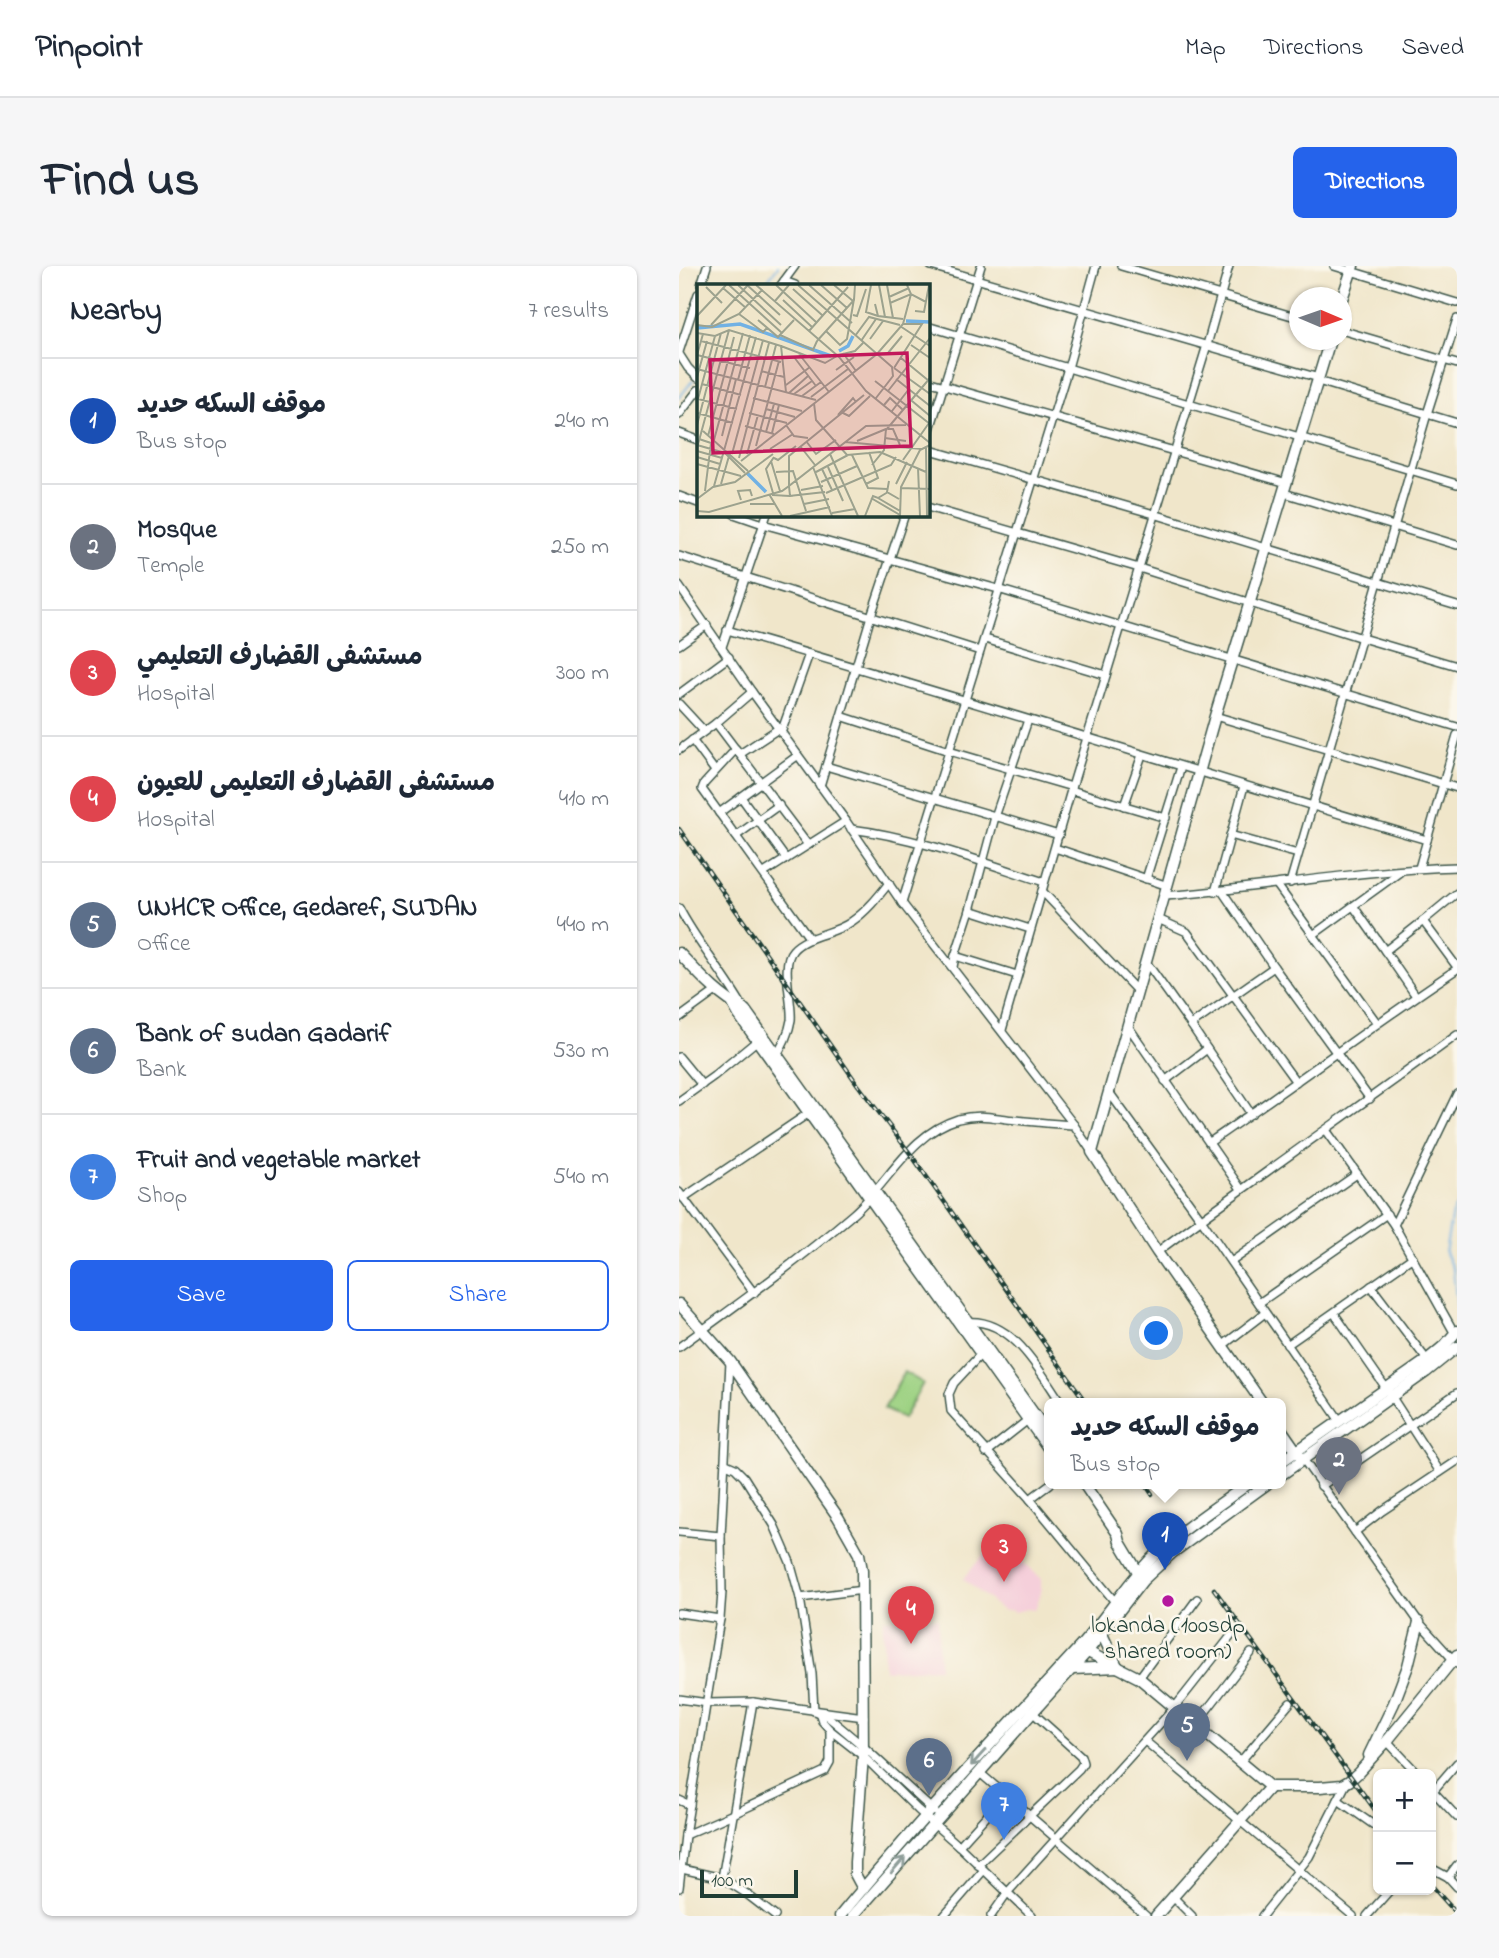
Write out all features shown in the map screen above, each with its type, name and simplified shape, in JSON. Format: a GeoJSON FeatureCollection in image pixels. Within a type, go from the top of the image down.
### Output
{"type":"FeatureCollection","features":[{"type":"Feature","properties":{"kind":"main road"},"geometry":{"type":"LineString","coordinates":[[1347,287],[1352,269]]}},
{"type":"Feature","properties":{"kind":"main road"},"geometry":{"type":"LineString","coordinates":[[1259,1398],[1157,1252],[1092,1152],[1215,716],[1327,350]]}},
{"type":"Feature","properties":{"kind":"main road"},"geometry":{"type":"LineString","coordinates":[[679,953],[716,991],[745,1010],[760,1038]]}},
{"type":"Feature","properties":{"kind":"main road"},"geometry":{"type":"LineString","coordinates":[[733,1004],[775,1058],[964,1323],[1044,1428]]}},
{"type":"Feature","properties":{"kind":"main road"},"geometry":{"type":"LineString","coordinates":[[775,1058],[809,1113],[872,1194]]}},
{"type":"Feature","properties":{"kind":"main road"},"geometry":{"type":"LineString","coordinates":[[679,1304],[730,1361],[859,1554],[863,1590],[864,1751],[855,1874],[863,1889]]}},
{"type":"Feature","properties":{"kind":"main road"},"geometry":{"type":"LineString","coordinates":[[964,1323],[981,1354],[1044,1442]]}},
{"type":"Feature","properties":{"kind":"main road"},"geometry":{"type":"LineString","coordinates":[[1286,1460],[1300,1455],[1389,1392],[1438,1351],[1456,1332]]}},
{"type":"Feature","properties":{"kind":"main road"},"geometry":{"type":"LineString","coordinates":[[1286,1469],[1341,1421],[1443,1360],[1457,1347]]}},
{"type":"Feature","properties":{"kind":"main road"},"geometry":{"type":"LineString","coordinates":[[1286,1437],[1300,1455]]}},
{"type":"Feature","properties":{"kind":"main road"},"geometry":{"type":"LineString","coordinates":[[1079,1489],[1113,1538],[1120,1542]]}},
{"type":"Feature","properties":{"kind":"main road"},"geometry":{"type":"LineString","coordinates":[[1087,1489],[1118,1534],[1141,1576]]}},
{"type":"Feature","properties":{"kind":"main road"},"geometry":{"type":"LineString","coordinates":[[1198,1526],[1242,1489]]}},
{"type":"Feature","properties":{"kind":"main road"},"geometry":{"type":"LineString","coordinates":[[840,1916],[1028,1709],[1087,1646],[1102,1634],[1163,1548],[1259,1489]]}},
{"type":"Feature","properties":{"kind":"main road"},"geometry":{"type":"LineString","coordinates":[[858,1914],[932,1817],[980,1773],[1028,1709],[1072,1669],[1116,1602],[1141,1576]]}},
{"type":"Feature","properties":{"kind":"main road"},"geometry":{"type":"LineString","coordinates":[[1364,1767],[1394,1703],[1408,1666],[1419,1622]]}},
{"type":"Feature","properties":{"kind":"main road"},"geometry":{"type":"LineString","coordinates":[[1102,1634],[1117,1666]]}},
{"type":"Feature","properties":{"kind":"main road"},"geometry":{"type":"LineString","coordinates":[[1087,1646],[1139,1678],[1270,1787],[1320,1787],[1346,1783],[1364,1767],[1456,1660]]}},
{"type":"Feature","properties":{"kind":"main road"},"geometry":{"type":"LineString","coordinates":[[1072,1669],[1117,1666]]}},
{"type":"Feature","properties":{"kind":"main road"},"geometry":{"type":"LineString","coordinates":[[1156,1916],[1270,1787]]}},
{"type":"Feature","properties":{"kind":"street"},"geometry":{"type":"LineString","coordinates":[[701,284],[707,266]]}},
{"type":"Feature","properties":{"kind":"street"},"geometry":{"type":"LineString","coordinates":[[782,283],[795,266]]}},
{"type":"Feature","properties":{"kind":"street"},"geometry":{"type":"LineString","coordinates":[[932,266],[1207,345],[1457,423]]}},
{"type":"Feature","properties":{"kind":"street"},"geometry":{"type":"LineString","coordinates":[[929,433],[981,266]]}},
{"type":"Feature","properties":{"kind":"street"},"geometry":{"type":"LineString","coordinates":[[902,903],[1068,368],[1096,266]]}},
{"type":"Feature","properties":{"kind":"street"},"geometry":{"type":"LineString","coordinates":[[1121,266],[1289,315]]}},
{"type":"Feature","properties":{"kind":"street"},"geometry":{"type":"LineString","coordinates":[[1002,1030],[1229,266]]}},
{"type":"Feature","properties":{"kind":"street"},"geometry":{"type":"LineString","coordinates":[[1334,266],[1352,269],[1457,303]]}},
{"type":"Feature","properties":{"kind":"street"},"geometry":{"type":"LineString","coordinates":[[697,296],[679,353],[697,377]]}},
{"type":"Feature","properties":{"kind":"street"},"geometry":{"type":"LineString","coordinates":[[1290,883],[1457,319]]}},
{"type":"Feature","properties":{"kind":"street"},"geometry":{"type":"LineString","coordinates":[[929,328],[1457,484]]}},
{"type":"Feature","properties":{"kind":"street"},"geometry":{"type":"LineString","coordinates":[[1352,333],[1457,364]]}},
{"type":"Feature","properties":{"kind":"street"},"geometry":{"type":"LineString","coordinates":[[929,382],[1174,452],[1395,527],[1457,545]]}},
{"type":"Feature","properties":{"kind":"street"},"geometry":{"type":"LineString","coordinates":[[679,415],[697,391]]}},
{"type":"Feature","properties":{"kind":"street"},"geometry":{"type":"LineString","coordinates":[[679,433],[697,440]]}},
{"type":"Feature","properties":{"kind":"street"},"geometry":{"type":"LineString","coordinates":[[929,450],[1154,514],[1457,606]]}},
{"type":"Feature","properties":{"kind":"street"},"geometry":{"type":"LineString","coordinates":[[679,496],[697,503]]}},
{"type":"Feature","properties":{"kind":"street"},"geometry":{"type":"LineString","coordinates":[[929,508],[1139,568],[1457,666]]}},
{"type":"Feature","properties":{"kind":"street"},"geometry":{"type":"LineString","coordinates":[[740,516],[999,589],[1457,727]]}},
{"type":"Feature","properties":{"kind":"street"},"geometry":{"type":"LineString","coordinates":[[722,647],[766,516]]}},
{"type":"Feature","properties":{"kind":"street"},"geometry":{"type":"LineString","coordinates":[[820,786],[904,516]]}},
{"type":"Feature","properties":{"kind":"street"},"geometry":{"type":"LineString","coordinates":[[679,556],[980,650]]}},
{"type":"Feature","properties":{"kind":"street"},"geometry":{"type":"LineString","coordinates":[[680,589],[902,903],[1002,1030],[1092,1152]]}},
{"type":"Feature","properties":{"kind":"street"},"geometry":{"type":"LineString","coordinates":[[679,645],[706,625]]}},
{"type":"Feature","properties":{"kind":"street"},"geometry":{"type":"LineString","coordinates":[[727,630],[965,699],[1427,840]]}},
{"type":"Feature","properties":{"kind":"street"},"geometry":{"type":"LineString","coordinates":[[985,639],[1106,676]]}},
{"type":"Feature","properties":{"kind":"street"},"geometry":{"type":"LineString","coordinates":[[809,654],[780,731],[738,752],[715,771],[702,787],[810,939]]}},
{"type":"Feature","properties":{"kind":"street"},"geometry":{"type":"LineString","coordinates":[[679,694],[729,657]]}},
{"type":"Feature","properties":{"kind":"street"},"geometry":{"type":"LineString","coordinates":[[679,750],[752,692]]}},
{"type":"Feature","properties":{"kind":"street"},"geometry":{"type":"LineString","coordinates":[[679,704],[704,732]]}},
{"type":"Feature","properties":{"kind":"street"},"geometry":{"type":"LineString","coordinates":[[841,716],[1166,818]]}},
{"type":"Feature","properties":{"kind":"street"},"geometry":{"type":"LineString","coordinates":[[1215,716],[1457,788]]}},
{"type":"Feature","properties":{"kind":"street"},"geometry":{"type":"LineString","coordinates":[[953,967],[995,817],[1028,720]]}},
{"type":"Feature","properties":{"kind":"street"},"geometry":{"type":"LineString","coordinates":[[716,723],[808,845]]}},
{"type":"Feature","properties":{"kind":"street"},"geometry":{"type":"LineString","coordinates":[[1419,868],[1457,735]]}},
{"type":"Feature","properties":{"kind":"street"},"geometry":{"type":"LineString","coordinates":[[692,740],[715,771]]}},
{"type":"Feature","properties":{"kind":"street"},"geometry":{"type":"LineString","coordinates":[[1124,806],[1142,755]]}},
{"type":"Feature","properties":{"kind":"street"},"geometry":{"type":"LineString","coordinates":[[719,813],[797,756]]}},
{"type":"Feature","properties":{"kind":"street"},"geometry":{"type":"LineString","coordinates":[[826,766],[1059,835]]}},
{"type":"Feature","properties":{"kind":"street"},"geometry":{"type":"LineString","coordinates":[[1146,878],[1181,767]]}},
{"type":"Feature","properties":{"kind":"street"},"geometry":{"type":"LineString","coordinates":[[1244,786],[1230,835],[1219,891],[1370,1099]]}},
{"type":"Feature","properties":{"kind":"street"},"geometry":{"type":"LineString","coordinates":[[741,797],[786,859]]}},
{"type":"Feature","properties":{"kind":"street"},"geometry":{"type":"LineString","coordinates":[[736,836],[779,805]]}},
{"type":"Feature","properties":{"kind":"street"},"geometry":{"type":"LineString","coordinates":[[764,873],[846,821]]}},
{"type":"Feature","properties":{"kind":"street"},"geometry":{"type":"LineString","coordinates":[[851,829],[919,844],[1044,882]]}},
{"type":"Feature","properties":{"kind":"street"},"geometry":{"type":"LineString","coordinates":[[1230,835],[1299,854]]}},
{"type":"Feature","properties":{"kind":"street"},"geometry":{"type":"LineString","coordinates":[[1055,848],[1146,878],[1166,891],[1219,891],[1419,868],[1457,867]]}},
{"type":"Feature","properties":{"kind":"street"},"geometry":{"type":"LineString","coordinates":[[1313,935],[1402,870]]}},
{"type":"Feature","properties":{"kind":"street"},"geometry":{"type":"LineString","coordinates":[[775,1058],[791,1023],[788,961],[792,951],[810,939],[851,923],[889,883]]}},
{"type":"Feature","properties":{"kind":"street"},"geometry":{"type":"LineString","coordinates":[[1277,885],[1377,1023]]}},
{"type":"Feature","properties":{"kind":"street"},"geometry":{"type":"LineString","coordinates":[[1042,891],[1137,992]]}},
{"type":"Feature","properties":{"kind":"street"},"geometry":{"type":"LineString","coordinates":[[1385,951],[1457,893]]}},
{"type":"Feature","properties":{"kind":"street"},"geometry":{"type":"LineString","coordinates":[[1354,907],[1416,996]]}},
{"type":"Feature","properties":{"kind":"street"},"geometry":{"type":"LineString","coordinates":[[679,908],[745,1010]]}},
{"type":"Feature","properties":{"kind":"street"},"geometry":{"type":"LineString","coordinates":[[970,910],[1030,929]]}},
{"type":"Feature","properties":{"kind":"street"},"geometry":{"type":"LineString","coordinates":[[1158,919],[1187,932],[1296,1082]]}},
{"type":"Feature","properties":{"kind":"street"},"geometry":{"type":"LineString","coordinates":[[1210,1142],[1457,968],[1423,921]]}},
{"type":"Feature","properties":{"kind":"street"},"geometry":{"type":"LineString","coordinates":[[955,956],[1017,975]]}},
{"type":"Feature","properties":{"kind":"street"},"geometry":{"type":"LineString","coordinates":[[1146,962],[1251,1114]]}},
{"type":"Feature","properties":{"kind":"street"},"geometry":{"type":"LineString","coordinates":[[1191,1025],[1274,967]]}},
{"type":"Feature","properties":{"kind":"street"},"geometry":{"type":"LineString","coordinates":[[679,1018],[716,991]]}},
{"type":"Feature","properties":{"kind":"street"},"geometry":{"type":"LineString","coordinates":[[1128,1026],[1241,1189]]}},
{"type":"Feature","properties":{"kind":"street"},"geometry":{"type":"LineString","coordinates":[[1157,1252],[1457,1035]]}},
{"type":"Feature","properties":{"kind":"street"},"geometry":{"type":"LineString","coordinates":[[679,1101],[760,1038]]}},
{"type":"Feature","properties":{"kind":"street"},"geometry":{"type":"LineString","coordinates":[[1165,1081],[1207,1049]]}},
{"type":"Feature","properties":{"kind":"street"},"geometry":{"type":"LineString","coordinates":[[679,1056],[702,1085]]}},
{"type":"Feature","properties":{"kind":"street"},"geometry":{"type":"LineString","coordinates":[[1109,1091],[1341,1421]]}},
{"type":"Feature","properties":{"kind":"street"},"geometry":{"type":"LineString","coordinates":[[1394,1225],[1457,1094]]}},
{"type":"Feature","properties":{"kind":"street"},"geometry":{"type":"LineString","coordinates":[[754,1293],[681,1195],[809,1113]]}},
{"type":"Feature","properties":{"kind":"street"},"geometry":{"type":"LineString","coordinates":[[679,1347],[754,1293],[852,1215],[908,1151],[927,1134],[959,1119],[980,1115],[1074,1125]]}},
{"type":"Feature","properties":{"kind":"street"},"geometry":{"type":"LineString","coordinates":[[1326,1130],[1387,1214],[1456,1332]]}},
{"type":"Feature","properties":{"kind":"street"},"geometry":{"type":"LineString","coordinates":[[1231,1262],[1357,1174]]}},
{"type":"Feature","properties":{"kind":"street"},"geometry":{"type":"LineString","coordinates":[[1259,1303],[1387,1214]]}},
{"type":"Feature","properties":{"kind":"street"},"geometry":{"type":"LineString","coordinates":[[1287,1345],[1413,1257]]}},
{"type":"Feature","properties":{"kind":"street"},"geometry":{"type":"LineString","coordinates":[[1371,1286],[1427,1360]]}},
{"type":"Feature","properties":{"kind":"street"},"geometry":{"type":"LineString","coordinates":[[1222,1346],[1265,1312]]}},
{"type":"Feature","properties":{"kind":"street"},"geometry":{"type":"LineString","coordinates":[[1334,1313],[1440,1472]]}},
{"type":"Feature","properties":{"kind":"street"},"geometry":{"type":"LineString","coordinates":[[964,1323],[991,1324],[1016,1341],[1058,1398]]}},
{"type":"Feature","properties":{"kind":"street"},"geometry":{"type":"LineString","coordinates":[[981,1354],[954,1383],[949,1394],[951,1411],[1030,1499],[1116,1602]]}},
{"type":"Feature","properties":{"kind":"street"},"geometry":{"type":"LineString","coordinates":[[679,1888],[681,1852],[720,1619],[721,1536],[730,1361]]}},
{"type":"Feature","properties":{"kind":"street"},"geometry":{"type":"LineString","coordinates":[[1321,1486],[1457,1393]]}},
{"type":"Feature","properties":{"kind":"street"},"geometry":{"type":"LineString","coordinates":[[986,1453],[1028,1419]]}},
{"type":"Feature","properties":{"kind":"street"},"geometry":{"type":"LineString","coordinates":[[1300,1455],[1419,1622],[1456,1660]]}},
{"type":"Feature","properties":{"kind":"street"},"geometry":{"type":"LineString","coordinates":[[1355,1532],[1457,1461]]}},
{"type":"Feature","properties":{"kind":"street"},"geometry":{"type":"LineString","coordinates":[[726,1464],[739,1470],[774,1525],[790,1562],[800,1598],[817,1713],[830,1730],[864,1751]]}},
{"type":"Feature","properties":{"kind":"street"},"geometry":{"type":"LineString","coordinates":[[1030,1499],[1044,1488]]}},
{"type":"Feature","properties":{"kind":"street"},"geometry":{"type":"LineString","coordinates":[[679,1532],[721,1536]]}},
{"type":"Feature","properties":{"kind":"street"},"geometry":{"type":"LineString","coordinates":[[800,1598],[863,1590]]}},
{"type":"Feature","properties":{"kind":"street"},"geometry":{"type":"LineString","coordinates":[[1139,1678],[1197,1599]]}},
{"type":"Feature","properties":{"kind":"street"},"geometry":{"type":"LineString","coordinates":[[679,1613],[720,1619]]}},
{"type":"Feature","properties":{"kind":"street"},"geometry":{"type":"LineString","coordinates":[[991,1916],[1007,1893],[1175,1707],[1231,1636]]}},
{"type":"Feature","properties":{"kind":"street"},"geometry":{"type":"LineString","coordinates":[[1196,1724],[1251,1653]]}},
{"type":"Feature","properties":{"kind":"street"},"geometry":{"type":"LineString","coordinates":[[679,1699],[708,1703],[753,1702],[817,1713],[864,1717]]}},
{"type":"Feature","properties":{"kind":"street"},"geometry":{"type":"LineString","coordinates":[[722,1878],[753,1702]]}},
{"type":"Feature","properties":{"kind":"street"},"geometry":{"type":"LineString","coordinates":[[1240,1762],[1290,1703]]}},
{"type":"Feature","properties":{"kind":"street"},"geometry":{"type":"LineString","coordinates":[[944,1916],[981,1868],[1083,1763],[1081,1756],[1028,1709]]}},
{"type":"Feature","properties":{"kind":"street"},"geometry":{"type":"LineString","coordinates":[[817,1713],[827,1716],[1032,1916]]}},
{"type":"Feature","properties":{"kind":"street"},"geometry":{"type":"LineString","coordinates":[[685,1835],[825,1771],[830,1762],[830,1730]]}},
{"type":"Feature","properties":{"kind":"street"},"geometry":{"type":"LineString","coordinates":[[1145,1741],[1353,1916]]}},
{"type":"Feature","properties":{"kind":"street"},"geometry":{"type":"LineString","coordinates":[[1387,1741],[1413,1769]]}},
{"type":"Feature","properties":{"kind":"street"},"geometry":{"type":"LineString","coordinates":[[1436,1786],[1457,1763]]}},
{"type":"Feature","properties":{"kind":"street"},"geometry":{"type":"LineString","coordinates":[[980,1773],[1146,1916]]}},
{"type":"Feature","properties":{"kind":"street"},"geometry":{"type":"LineString","coordinates":[[1262,1916],[1300,1871],[1346,1783]]}},
{"type":"Feature","properties":{"kind":"street"},"geometry":{"type":"LineString","coordinates":[[1436,1794],[1457,1817]]}},
{"type":"Feature","properties":{"kind":"street"},"geometry":{"type":"LineString","coordinates":[[959,1846],[1005,1795]]}},
{"type":"Feature","properties":{"kind":"street"},"geometry":{"type":"LineString","coordinates":[[679,1800],[690,1805]]}},
{"type":"Feature","properties":{"kind":"street"},"geometry":{"type":"LineString","coordinates":[[1338,1800],[1373,1824]]}},
{"type":"Feature","properties":{"kind":"street"},"geometry":{"type":"LineString","coordinates":[[1448,1877],[1457,1865]]}},
{"type":"Feature","properties":{"kind":"street"},"geometry":{"type":"LineString","coordinates":[[682,1869],[722,1878],[775,1916]]}},
{"type":"Feature","properties":{"kind":"street"},"geometry":{"type":"LineString","coordinates":[[1436,1871],[1448,1877],[1457,1887]]}},
{"type":"Feature","properties":{"kind":"street"},"geometry":{"type":"LineString","coordinates":[[1367,1916],[1385,1895]]}},
{"type":"Feature","properties":{"kind":"street"},"geometry":{"type":"LineString","coordinates":[[1173,1897],[1192,1916]]}},
{"type":"Feature","properties":{"kind":"shaded area"},"geometry":{"type":"Polygon","coordinates":[[[985,1553],[992,1553],[1004,1563],[1012,1553],[1041,1578],[1041,1593],[1035,1610],[1003,1611],[963,1579],[985,1553]]]}},
{"type":"Feature","properties":{"kind":"shaded area"},"geometry":{"type":"Polygon","coordinates":[[[938,1618],[939,1668],[884,1670],[883,1619],[938,1618]]]}},
{"type":"Feature","properties":{"kind":"green space"},"geometry":{"type":"Polygon","coordinates":[[[904,1372],[923,1383],[903,1419],[884,1409],[904,1372]]]}},
{"type":"Feature","properties":{"kind":"waterway"},"geometry":{"type":"LineString","coordinates":[[765,284],[778,266]]}},
{"type":"Feature","properties":{"kind":"waterway"},"geometry":{"type":"LineString","coordinates":[[679,398],[693,380]]}},
{"type":"Feature","properties":{"kind":"waterway"},"geometry":{"type":"LineString","coordinates":[[1457,1206],[1452,1213],[1445,1253],[1453,1270],[1457,1306]]}},
{"type":"Feature","properties":{"kind":"railway"},"geometry":{"type":"LineString","coordinates":[[679,829],[858,1085],[912,1156],[1083,1398]]}},
{"type":"Feature","properties":{"kind":"railway"},"geometry":{"type":"LineString","coordinates":[[1148,1489],[1152,1494]]}},
{"type":"Feature","properties":{"kind":"railway"},"geometry":{"type":"LineString","coordinates":[[1214,1589],[1373,1807]]}},
{"type":"Feature","properties":{"kind":"railway"},"geometry":{"type":"LineString","coordinates":[[1436,1891],[1457,1914]]}},
{"type":"Feature","properties":{"kind":"place","name":"Mosque"},"geometry":{"type":"Point","coordinates":[1339,1495]}},
{"type":"Feature","properties":{"kind":"place","name":"موقف السكه حديد"},"geometry":{"type":"Point","coordinates":[1165,1570]}},
{"type":"Feature","properties":{"kind":"place","name":"مستشفى القضارف التعليمي"},"geometry":{"type":"Point","coordinates":[1004,1582]}},
{"type":"Feature","properties":{"kind":"place","name":"lokanda (100sdp shared room)"},"geometry":{"type":"Point","coordinates":[1168,1601]}},
{"type":"Feature","properties":{"kind":"place","name":"مستشفى القضارف التعليمى للعيون"},"geometry":{"type":"Point","coordinates":[911,1644]}},
{"type":"Feature","properties":{"kind":"place","name":"UNHCR Office, Gedaref, SUDAN"},"geometry":{"type":"Point","coordinates":[1187,1761]}},
{"type":"Feature","properties":{"kind":"place","name":"Bank of sudan Gadarif"},"geometry":{"type":"Point","coordinates":[929,1796]}},
{"type":"Feature","properties":{"kind":"place","name":"Fruit and vegetable market"},"geometry":{"type":"Point","coordinates":[1004,1840]}}]}
